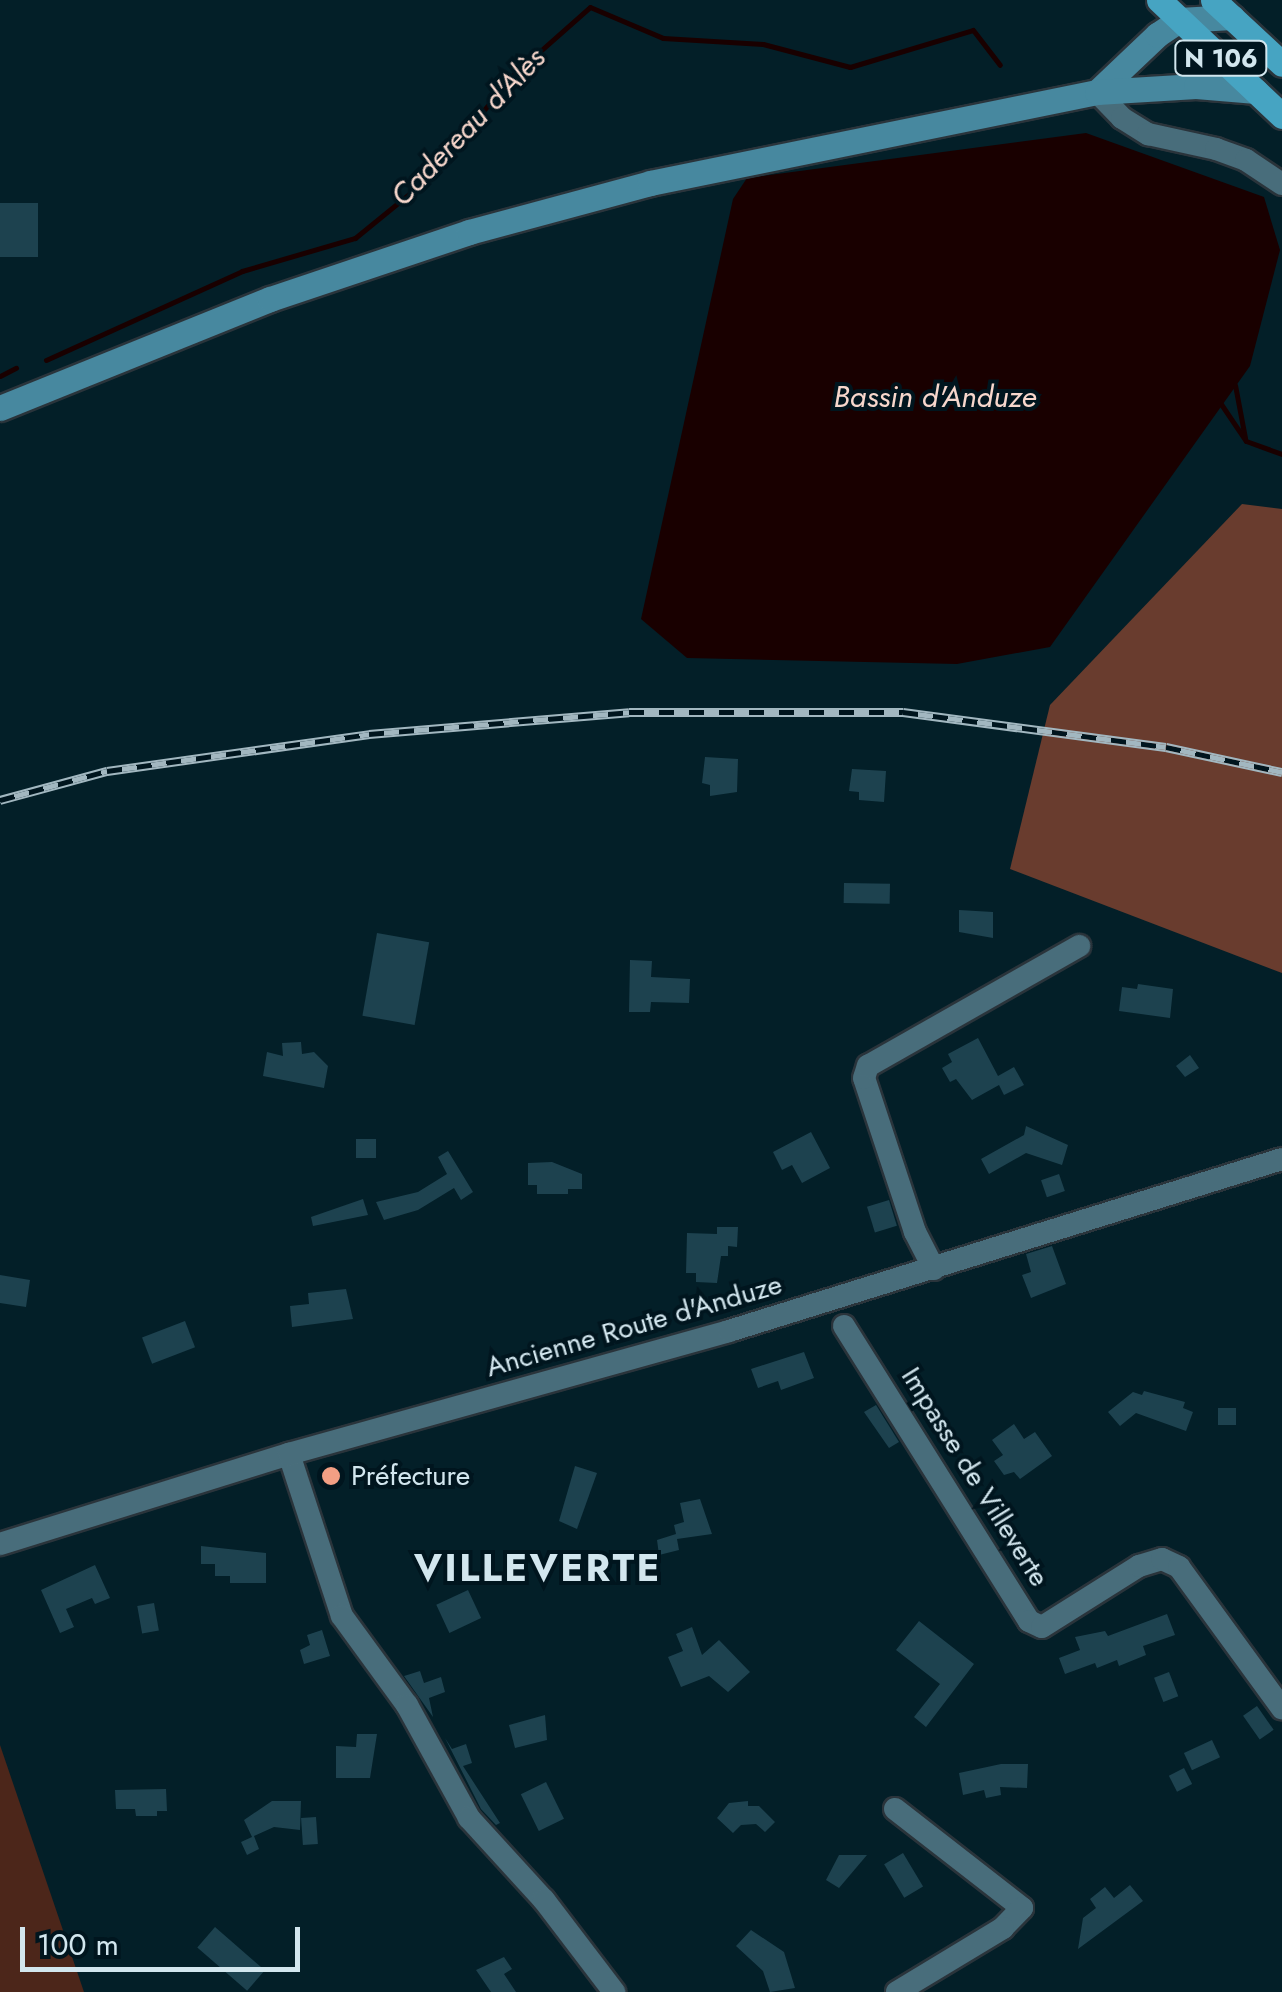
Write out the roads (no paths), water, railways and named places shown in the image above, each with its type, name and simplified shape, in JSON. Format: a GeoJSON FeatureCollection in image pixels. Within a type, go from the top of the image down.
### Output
{"type":"FeatureCollection","features":[{"type":"Feature","properties":{"kind":"main road","name":"N 106"},"geometry":{"type":"LineString","coordinates":[[1159,0],[1282,116]]}},
{"type":"Feature","properties":{"kind":"main road","name":"N 106"},"geometry":{"type":"LineString","coordinates":[[1222,9],[1282,64]]}},
{"type":"Feature","properties":{"kind":"main road"},"geometry":{"type":"LineString","coordinates":[[1097,92],[1157,35],[1180,20],[1222,9]]}},
{"type":"Feature","properties":{"kind":"main road"},"geometry":{"type":"LineString","coordinates":[[0,408],[270,299],[469,232],[731,164],[1097,92],[1196,86],[1256,91]]}},
{"type":"Feature","properties":{"kind":"street"},"geometry":{"type":"LineString","coordinates":[[1097,92],[1122,118],[1148,134],[1216,148],[1246,160],[1282,184]]}},
{"type":"Feature","properties":{"kind":"street"},"geometry":{"type":"LineString","coordinates":[[934,1269],[915,1232],[864,1078],[868,1066],[1079,946]]}},
{"type":"Feature","properties":{"kind":"street","name":"Ancienne Route d'Anduze"},"geometry":{"type":"LineString","coordinates":[[0,1544],[289,1454],[934,1269],[1282,1159]]}},
{"type":"Feature","properties":{"kind":"street","name":"Impasse de Villeverte"},"geometry":{"type":"LineString","coordinates":[[844,1326],[1029,1621],[1042,1627],[1138,1566],[1162,1559],[1178,1566],[1282,1708]]}},
{"type":"Feature","properties":{"kind":"street"},"geometry":{"type":"LineString","coordinates":[[289,1454],[342,1616],[407,1705],[469,1818],[544,1900],[614,1992]]}},
{"type":"Feature","properties":{"kind":"street"},"geometry":{"type":"LineString","coordinates":[[895,1809],[1022,1908],[1002,1928],[897,1992]]}},
{"type":"Feature","properties":{"kind":"water","name":"Bassin d'Anduze"},"geometry":{"type":"Polygon","coordinates":[[[1086,133],[1264,197],[1280,250],[1250,366],[1050,647],[957,664],[687,658],[641,619],[733,199],[747,178],[1086,133]]]}},
{"type":"Feature","properties":{"kind":"waterway","name":"Cadereau d'Alès"},"geometry":{"type":"LineString","coordinates":[[46,360],[242,271],[355,238],[426,180],[512,76],[590,7],[663,38],[763,44],[850,67],[973,30],[1000,65]]}},
{"type":"Feature","properties":{"kind":"waterway","name":"Cadereau d'Alès"},"geometry":{"type":"LineString","coordinates":[[0,376],[16,368]]}},
{"type":"Feature","properties":{"kind":"waterway","name":"Cadereau d'Alès"},"geometry":{"type":"LineString","coordinates":[[1235,385],[1245,438]]}},
{"type":"Feature","properties":{"kind":"waterway","name":"Cadereau d'Alès"},"geometry":{"type":"LineString","coordinates":[[1219,401],[1246,441],[1282,454]]}},
{"type":"Feature","properties":{"kind":"railway"},"geometry":{"type":"LineString","coordinates":[[0,800],[107,771],[369,734],[629,712],[903,712],[1166,747],[1282,772]]}},
{"type":"Feature","properties":{"kind":"place","name":"Préfecture"},"geometry":{"type":"Point","coordinates":[331,1476]}},
{"type":"Feature","properties":{"kind":"district","name":"VILLEVERTE"},"geometry":{"type":"Point","coordinates":[538,1568]}}]}
